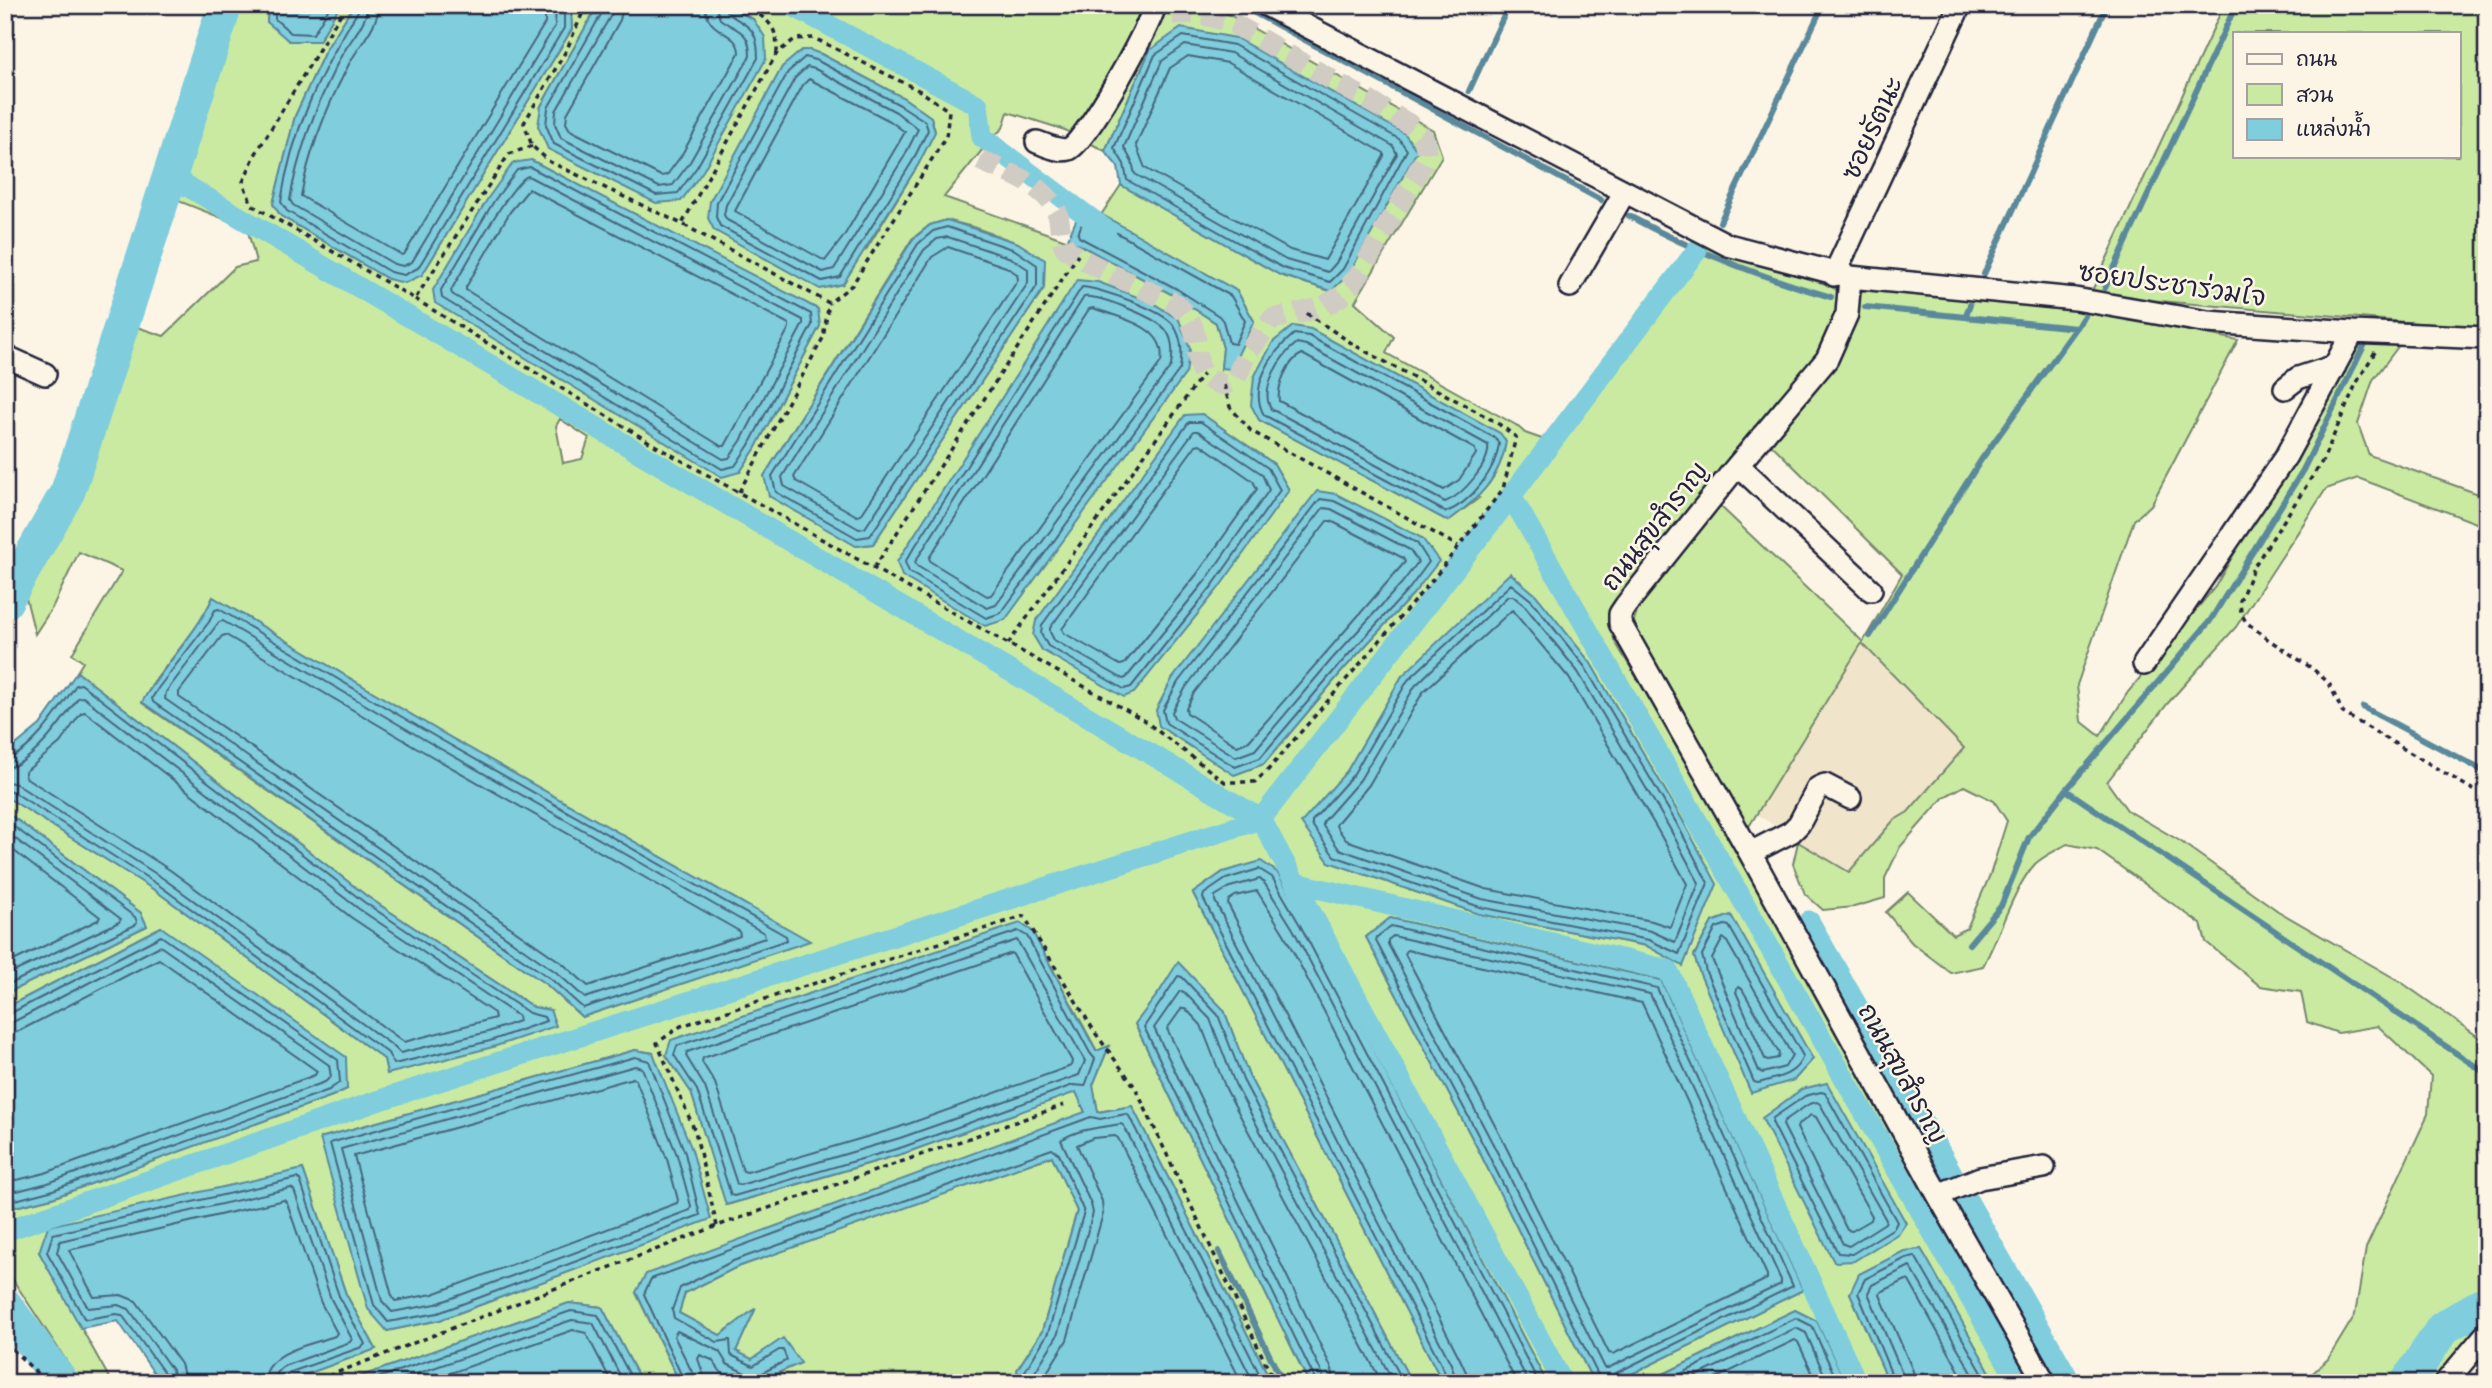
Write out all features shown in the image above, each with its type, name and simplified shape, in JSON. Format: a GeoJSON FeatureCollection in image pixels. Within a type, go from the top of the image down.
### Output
{"type":"FeatureCollection","features":[{"type":"Feature","properties":{"kind":"street"},"geometry":{"type":"LineString","coordinates":[[1037,142],[1062,150],[1072,148],[1134,52],[1153,17],[1155,5]]}},
{"type":"Feature","properties":{"kind":"street"},"geometry":{"type":"LineString","coordinates":[[1266,5],[1728,245],[1842,276]]}},
{"type":"Feature","properties":{"kind":"street","name":"ซอยรัตนะ"},"geometry":{"type":"LineString","coordinates":[[1842,276],[1960,5]]}},
{"type":"Feature","properties":{"kind":"street"},"geometry":{"type":"LineString","coordinates":[[1570,286],[1624,193]]}},
{"type":"Feature","properties":{"kind":"street","name":"ซอยประชาร่วมใจ"},"geometry":{"type":"LineString","coordinates":[[1842,276],[2075,299],[2208,322],[2487,338]]}},
{"type":"Feature","properties":{"kind":"street","name":"ถนนสุขสำราญ"},"geometry":{"type":"LineString","coordinates":[[1842,276],[1847,314],[1827,359],[1626,605],[1620,614],[1620,623],[2045,1383]]}},
{"type":"Feature","properties":{"kind":"street"},"geometry":{"type":"LineString","coordinates":[[2144,664],[2286,456],[2353,332]]}},
{"type":"Feature","properties":{"kind":"street"},"geometry":{"type":"LineString","coordinates":[[5,356],[45,374]]}},
{"type":"Feature","properties":{"kind":"street"},"geometry":{"type":"LineString","coordinates":[[2285,388],[2298,378],[2334,366]]}},
{"type":"Feature","properties":{"kind":"street"},"geometry":{"type":"LineString","coordinates":[[1738,465],[1871,590]]}},
{"type":"Feature","properties":{"kind":"street"},"geometry":{"type":"LineString","coordinates":[[1750,853],[1791,832],[1800,824],[1818,788],[1825,785],[1850,798]]}},
{"type":"Feature","properties":{"kind":"street"},"geometry":{"type":"LineString","coordinates":[[1938,1195],[1980,1178],[2044,1167]]}},
{"type":"Feature","properties":{"kind":"street"},"geometry":{"type":"LineString","coordinates":[[2445,1383],[2487,1333]]}},
{"type":"Feature","properties":{"kind":"path"},"geometry":{"type":"LineString","coordinates":[[346,5],[255,155],[243,182],[252,205],[415,299],[656,446],[1142,719],[1226,782],[1255,782],[1277,760],[1458,547],[1503,489],[1516,437],[1496,422],[1356,346],[1303,311]]}},
{"type":"Feature","properties":{"kind":"path"},"geometry":{"type":"LineString","coordinates":[[586,5],[567,50],[524,123],[532,146],[550,162],[682,224],[829,303]]}},
{"type":"Feature","properties":{"kind":"path"},"geometry":{"type":"LineString","coordinates":[[742,5],[771,23],[778,38],[777,53]]}},
{"type":"Feature","properties":{"kind":"path"},"geometry":{"type":"LineString","coordinates":[[682,224],[777,53],[795,39],[814,38],[922,92],[949,111],[946,137],[852,285],[829,303],[823,338],[739,492]]}},
{"type":"Feature","properties":{"kind":"path"},"geometry":{"type":"LineString","coordinates":[[415,299],[509,155],[532,146]]}},
{"type":"Feature","properties":{"kind":"path"},"geometry":{"type":"LineString","coordinates":[[874,568],[1077,255]]}},
{"type":"Feature","properties":{"kind":"path"},"geometry":{"type":"LineString","coordinates":[[2389,334],[2368,362],[2356,384],[2323,460],[2253,568],[2240,601],[2241,613],[2246,622],[2329,683],[2343,713],[2477,792]]}},
{"type":"Feature","properties":{"kind":"path"},"geometry":{"type":"LineString","coordinates":[[1008,644],[1203,374]]}},
{"type":"Feature","properties":{"kind":"path"},"geometry":{"type":"LineString","coordinates":[[1224,385],[1230,407],[1251,431],[1458,547]]}},
{"type":"Feature","properties":{"kind":"path"},"geometry":{"type":"LineString","coordinates":[[717,1226],[695,1131],[657,1044],[681,1026],[1024,915],[1096,1034],[1135,1087],[1275,1383]]}},
{"type":"Feature","properties":{"kind":"path"},"geometry":{"type":"LineString","coordinates":[[310,1383],[717,1226],[1065,1105]]}},
{"type":"Feature","properties":{"kind":"path"},"geometry":{"type":"LineString","coordinates":[[5,1342],[47,1383]]}},
{"type":"Feature","properties":{"kind":"shaded area"},"geometry":{"type":"Polygon","coordinates":[[[1863,642],[1964,748],[1908,812],[1893,821],[1849,873],[1756,814],[1863,642]]]}},
{"type":"Feature","properties":{"kind":"green space"},"geometry":{"type":"Polygon","coordinates":[[[232,5],[268,5],[267,22],[319,41],[340,5],[354,5],[325,51],[295,116],[273,204],[281,216],[388,279],[422,275],[572,29],[570,5],[598,5],[541,106],[753,19],[725,5],[778,5],[973,112],[979,99],[806,5],[1212,5],[1433,130],[1442,156],[1355,302],[1394,337],[1386,353],[1516,425],[1525,433],[1542,439],[1556,424],[1698,240],[1771,268],[1826,284],[1840,292],[1839,315],[1819,356],[1611,613],[1614,640],[1721,818],[2032,1383],[1996,1383],[1921,1249],[1850,1293],[1889,1383],[1846,1383],[1817,1321],[1795,1310],[1645,1383],[1613,1383],[1803,1290],[1661,980],[1390,918],[1366,937],[1480,1153],[1594,1383],[1547,1383],[1307,921],[1223,872],[1193,893],[1443,1383],[1412,1383],[1249,1076],[1224,1010],[1178,963],[1135,1024],[1309,1383],[1272,1383],[1132,1106],[1098,1112],[1093,1085],[1109,1046],[1097,1051],[1032,931],[666,1055],[691,1092],[727,1205],[905,1153],[1077,1091],[1085,1113],[636,1293],[680,1383],[642,1383],[602,1307],[569,1303],[342,1383],[282,1383],[376,1349],[346,1294],[303,1169],[39,1252],[112,1383],[81,1383],[5,1268],[5,1202],[12,1208],[52,1198],[347,1089],[161,927],[5,1008],[5,994],[147,926],[141,913],[5,811],[5,796],[156,891],[384,1059],[388,1073],[550,1010],[533,1007],[368,897],[77,672],[83,662],[72,654],[122,571],[79,552],[52,608],[35,634],[24,590],[62,523],[104,412],[131,325],[164,336],[235,267],[256,262],[247,228],[176,200],[232,5]],[[1150,50],[1105,151],[1065,130],[1008,112],[1003,128],[944,197],[1080,245],[1173,295],[1216,323],[1223,348],[1221,368],[1254,321],[1237,291],[1101,215],[1121,185],[1280,275],[1331,291],[1150,50]],[[821,54],[866,250],[918,165],[935,131],[931,117],[904,98],[821,54]],[[531,160],[740,472],[755,449],[820,326],[608,201],[531,160]],[[946,220],[930,225],[912,239],[764,476],[856,546],[873,544],[1044,288],[1018,243],[946,220]],[[1153,303],[1005,620],[1025,591],[1153,303]],[[1202,414],[1289,490],[1274,464],[1202,414]],[[560,419],[556,426],[563,463],[582,459],[589,438],[560,419]],[[1259,420],[1448,521],[1479,498],[1259,420]],[[1414,593],[1234,775],[1264,764],[1344,669],[1414,593]],[[213,597],[204,617],[153,683],[142,703],[547,985],[582,1017],[808,941],[439,731],[213,597]],[[1576,647],[1402,676],[1347,771],[1302,823],[1329,862],[1479,914],[1647,946],[1683,965],[1683,821],[1590,662],[1576,647]],[[1731,915],[1712,922],[1694,955],[1751,1092],[1731,915]],[[635,1050],[320,1138],[387,1331],[440,1320],[710,1219],[653,1053],[635,1050]]]}},
{"type":"Feature","properties":{"kind":"green space"},"geometry":{"type":"Polygon","coordinates":[[[2224,5],[2487,5],[2487,329],[2090,295],[2224,5]]]}},
{"type":"Feature","properties":{"kind":"green space"},"geometry":{"type":"Polygon","coordinates":[[[1869,288],[2077,310],[2238,340],[2151,505],[2134,520],[2077,685],[2081,721],[2100,736],[2128,692],[2215,587],[2355,342],[2400,344],[2373,380],[2358,424],[2369,455],[2487,497],[2487,521],[2484,526],[2358,478],[2326,489],[2236,627],[2168,703],[2107,782],[2127,810],[2180,841],[2278,911],[2401,982],[2487,1043],[2487,1323],[2473,1332],[2430,1383],[2302,1383],[2328,1359],[2355,1315],[2366,1248],[2428,1114],[2431,1076],[2378,1026],[2338,1033],[2307,1022],[2301,992],[2260,986],[2206,942],[2201,924],[2097,850],[2067,844],[2038,861],[2027,874],[1983,966],[1951,973],[1912,943],[1886,912],[1908,892],[1953,935],[1967,928],[1990,875],[2007,821],[1994,801],[1964,786],[1944,797],[1900,847],[1885,878],[1885,898],[1854,907],[1823,910],[1805,894],[1793,864],[1798,842],[1849,872],[1893,821],[1908,812],[1964,748],[1862,643],[1748,828],[1637,637],[1634,620],[1641,600],[1719,505],[1863,642],[1902,574],[1768,441],[1854,321],[1860,292],[1869,288]]]}},
{"type":"Feature","properties":{"kind":"green space"},"geometry":{"type":"Polygon","coordinates":[[[1052,1156],[1077,1211],[1042,1331],[1017,1370],[1021,1383],[764,1383],[768,1378],[800,1363],[751,1360],[736,1351],[755,1309],[720,1336],[679,1313],[685,1293],[735,1268],[1052,1156]]]}},
{"type":"Feature","properties":{"kind":"water"},"geometry":{"type":"Polygon","coordinates":[[[268,5],[340,5],[319,41],[289,41],[267,22],[268,5]]]}},
{"type":"Feature","properties":{"kind":"water"},"geometry":{"type":"Polygon","coordinates":[[[354,5],[571,6],[572,29],[422,275],[405,283],[388,279],[281,216],[273,204],[295,116],[325,51],[354,5]]]}},
{"type":"Feature","properties":{"kind":"water"},"geometry":{"type":"Polygon","coordinates":[[[598,5],[725,5],[753,19],[765,37],[766,59],[703,171],[681,201],[656,203],[548,149],[538,126],[541,106],[598,5]]]}},
{"type":"Feature","properties":{"kind":"water"},"geometry":{"type":"Polygon","coordinates":[[[1181,28],[1236,38],[1405,134],[1417,151],[1349,274],[1331,291],[1280,275],[1121,185],[1118,167],[1105,151],[1150,50],[1181,28]]]}},
{"type":"Feature","properties":{"kind":"water"},"geometry":{"type":"Polygon","coordinates":[[[802,50],[821,54],[904,98],[931,117],[935,132],[918,165],[843,284],[820,289],[714,230],[708,218],[710,201],[782,67],[802,50]]]}},
{"type":"Feature","properties":{"kind":"water"},"geometry":{"type":"Polygon","coordinates":[[[531,160],[818,309],[820,326],[755,449],[740,472],[722,477],[435,303],[433,290],[488,198],[513,163],[531,160]]]}},
{"type":"Feature","properties":{"kind":"water"},"geometry":{"type":"Polygon","coordinates":[[[1092,209],[1237,291],[1254,321],[1231,369],[1221,368],[1223,348],[1216,323],[1173,295],[1080,245],[1067,241],[1077,218],[1092,209]]]}},
{"type":"Feature","properties":{"kind":"water"},"geometry":{"type":"Polygon","coordinates":[[[947,220],[1018,243],[1045,260],[1044,288],[873,544],[856,546],[769,496],[764,476],[913,239],[930,225],[947,220]]]}},
{"type":"Feature","properties":{"kind":"water"},"geometry":{"type":"Polygon","coordinates":[[[1077,280],[1098,282],[1153,303],[1179,320],[1190,349],[1186,373],[1005,620],[985,626],[902,576],[897,562],[1077,280]]]}},
{"type":"Feature","properties":{"kind":"water"},"geometry":{"type":"Polygon","coordinates":[[[1293,326],[1311,329],[1500,433],[1506,441],[1503,454],[1499,467],[1486,487],[1448,521],[1259,420],[1251,405],[1254,377],[1273,342],[1293,326]]]}},
{"type":"Feature","properties":{"kind":"water"},"geometry":{"type":"Polygon","coordinates":[[[1202,414],[1274,464],[1289,490],[1218,589],[1134,693],[1124,697],[1042,650],[1033,635],[1036,621],[1185,415],[1202,414]]]}},
{"type":"Feature","properties":{"kind":"water"},"geometry":{"type":"Polygon","coordinates":[[[1317,491],[1336,494],[1422,538],[1439,561],[1264,764],[1234,775],[1159,726],[1156,710],[1172,679],[1317,491]]]}},
{"type":"Feature","properties":{"kind":"water"},"geometry":{"type":"Polygon","coordinates":[[[1510,573],[1536,595],[1590,662],[1717,884],[1683,966],[1647,946],[1479,914],[1329,862],[1301,823],[1347,771],[1402,676],[1510,573]]]}},
{"type":"Feature","properties":{"kind":"water"},"geometry":{"type":"Polygon","coordinates":[[[213,597],[439,731],[810,941],[582,1017],[547,985],[142,702],[197,625],[213,597]]]}},
{"type":"Feature","properties":{"kind":"water"},"geometry":{"type":"Polygon","coordinates":[[[77,672],[368,897],[533,1007],[550,1010],[556,1026],[493,1047],[387,1074],[384,1059],[156,891],[5,796],[5,754],[40,725],[77,672]]]}},
{"type":"Feature","properties":{"kind":"water"},"geometry":{"type":"Polygon","coordinates":[[[5,811],[141,913],[147,926],[5,994],[5,811]]]}},
{"type":"Feature","properties":{"kind":"water"},"geometry":{"type":"Polygon","coordinates":[[[1261,861],[1277,872],[1307,921],[1547,1383],[1443,1383],[1193,893],[1223,872],[1261,861]]]}},
{"type":"Feature","properties":{"kind":"water"},"geometry":{"type":"Polygon","coordinates":[[[1731,915],[1813,1059],[1794,1080],[1751,1093],[1694,956],[1712,922],[1731,915]]]}},
{"type":"Feature","properties":{"kind":"water"},"geometry":{"type":"Polygon","coordinates":[[[1390,918],[1661,980],[1803,1290],[1613,1383],[1594,1383],[1480,1153],[1366,937],[1390,918]]]}},
{"type":"Feature","properties":{"kind":"water"},"geometry":{"type":"Polygon","coordinates":[[[1020,923],[1032,931],[1096,1051],[1109,1046],[1093,1085],[1098,1112],[1132,1106],[1272,1383],[1021,1383],[1017,1370],[1042,1331],[1077,1211],[1052,1156],[735,1268],[685,1293],[679,1313],[720,1335],[756,1308],[736,1351],[752,1359],[783,1338],[801,1363],[768,1377],[764,1383],[680,1383],[636,1292],[646,1274],[1085,1112],[1076,1092],[905,1153],[726,1205],[691,1092],[666,1055],[671,1040],[1020,923]]]}},
{"type":"Feature","properties":{"kind":"water"},"geometry":{"type":"Polygon","coordinates":[[[161,927],[346,1057],[347,1089],[52,1198],[11,1208],[5,1202],[5,1008],[161,927]]]}},
{"type":"Feature","properties":{"kind":"water"},"geometry":{"type":"Polygon","coordinates":[[[1178,962],[1224,1010],[1249,1076],[1412,1383],[1309,1383],[1135,1024],[1178,962]]]}},
{"type":"Feature","properties":{"kind":"water"},"geometry":{"type":"Polygon","coordinates":[[[635,1050],[653,1053],[692,1150],[711,1219],[440,1320],[387,1331],[368,1309],[320,1138],[635,1050]]]}},
{"type":"Feature","properties":{"kind":"water"},"geometry":{"type":"Polygon","coordinates":[[[1827,1083],[1906,1223],[1899,1233],[1854,1261],[1834,1262],[1762,1118],[1802,1089],[1827,1083]]]}},
{"type":"Feature","properties":{"kind":"water"},"geometry":{"type":"Polygon","coordinates":[[[303,1169],[346,1294],[376,1349],[282,1383],[161,1383],[118,1321],[81,1328],[39,1252],[48,1226],[303,1169]]]}},
{"type":"Feature","properties":{"kind":"water"},"geometry":{"type":"Polygon","coordinates":[[[1921,1249],[1996,1383],[1889,1383],[1850,1293],[1859,1274],[1904,1251],[1921,1249]]]}},
{"type":"Feature","properties":{"kind":"water"},"geometry":{"type":"Polygon","coordinates":[[[569,1303],[602,1307],[642,1383],[342,1383],[569,1303]]]}},
{"type":"Feature","properties":{"kind":"water"},"geometry":{"type":"Polygon","coordinates":[[[1795,1310],[1817,1321],[1846,1383],[1645,1383],[1795,1310]]]}},
{"type":"Feature","properties":{"kind":"waterway"},"geometry":{"type":"LineString","coordinates":[[5,602],[68,491],[225,5]]}},
{"type":"Feature","properties":{"kind":"waterway"},"geometry":{"type":"LineString","coordinates":[[791,5],[978,105],[982,137],[1106,230]]}},
{"type":"Feature","properties":{"kind":"waterway"},"geometry":{"type":"LineString","coordinates":[[1240,5],[1601,200]]}},
{"type":"Feature","properties":{"kind":"waterway"},"geometry":{"type":"LineString","coordinates":[[1469,91],[1509,5]]}},
{"type":"Feature","properties":{"kind":"waterway"},"geometry":{"type":"LineString","coordinates":[[1720,222],[1823,5]]}},
{"type":"Feature","properties":{"kind":"waterway"},"geometry":{"type":"LineString","coordinates":[[1984,274],[2107,5]]}},
{"type":"Feature","properties":{"kind":"waterway"},"geometry":{"type":"LineString","coordinates":[[2105,288],[2236,5]]}},
{"type":"Feature","properties":{"kind":"waterway"},"geometry":{"type":"LineString","coordinates":[[170,176],[1261,819],[1563,1383]]}},
{"type":"Feature","properties":{"kind":"waterway"},"geometry":{"type":"LineString","coordinates":[[1629,216],[1728,262],[1831,297]]}},
{"type":"Feature","properties":{"kind":"waterway"},"geometry":{"type":"LineString","coordinates":[[5,1231],[377,1101],[1261,819],[1697,250]]}},
{"type":"Feature","properties":{"kind":"waterway"},"geometry":{"type":"LineString","coordinates":[[1965,317],[1970,305]]}},
{"type":"Feature","properties":{"kind":"waterway"},"geometry":{"type":"LineString","coordinates":[[1865,307],[2076,328]]}},
{"type":"Feature","properties":{"kind":"waterway"},"geometry":{"type":"LineString","coordinates":[[1870,636],[1981,460],[2085,316]]}},
{"type":"Feature","properties":{"kind":"waterway"},"geometry":{"type":"LineString","coordinates":[[2066,790],[2210,621],[2303,470],[2365,344]]}},
{"type":"Feature","properties":{"kind":"waterway"},"geometry":{"type":"LineString","coordinates":[[1511,496],[2019,1383]]}},
{"type":"Feature","properties":{"kind":"waterway"},"geometry":{"type":"LineString","coordinates":[[2363,707],[2487,773]]}},
{"type":"Feature","properties":{"kind":"waterway"},"geometry":{"type":"LineString","coordinates":[[1969,944],[2001,906],[2029,837],[2066,790],[2487,1074]]}},
{"type":"Feature","properties":{"kind":"waterway"},"geometry":{"type":"LineString","coordinates":[[1295,883],[1668,970],[1857,1383]]}},
{"type":"Feature","properties":{"kind":"waterway"},"geometry":{"type":"LineString","coordinates":[[1809,921],[2071,1383]]}},
{"type":"Feature","properties":{"kind":"waterway"},"geometry":{"type":"LineString","coordinates":[[1219,1251],[1283,1383]]}},
{"type":"Feature","properties":{"kind":"waterway"},"geometry":{"type":"LineString","coordinates":[[2407,1383],[2443,1328],[2487,1302]]}},
{"type":"Feature","properties":{"kind":"waterway"},"geometry":{"type":"LineString","coordinates":[[5,1305],[62,1383]]}},
{"type":"Feature","properties":{"kind":"tunnel"},"geometry":{"type":"LineString","coordinates":[[980,160],[1023,179],[1042,192],[1056,210],[1063,243],[1071,252],[1098,268],[1176,304],[1193,327],[1201,370],[1213,381],[1224,385],[1236,378],[1245,357],[1272,319],[1321,308],[1341,296],[1359,275],[1425,159],[1426,148],[1422,136],[1411,125],[1234,24],[1194,14],[1153,17]]}}]}
